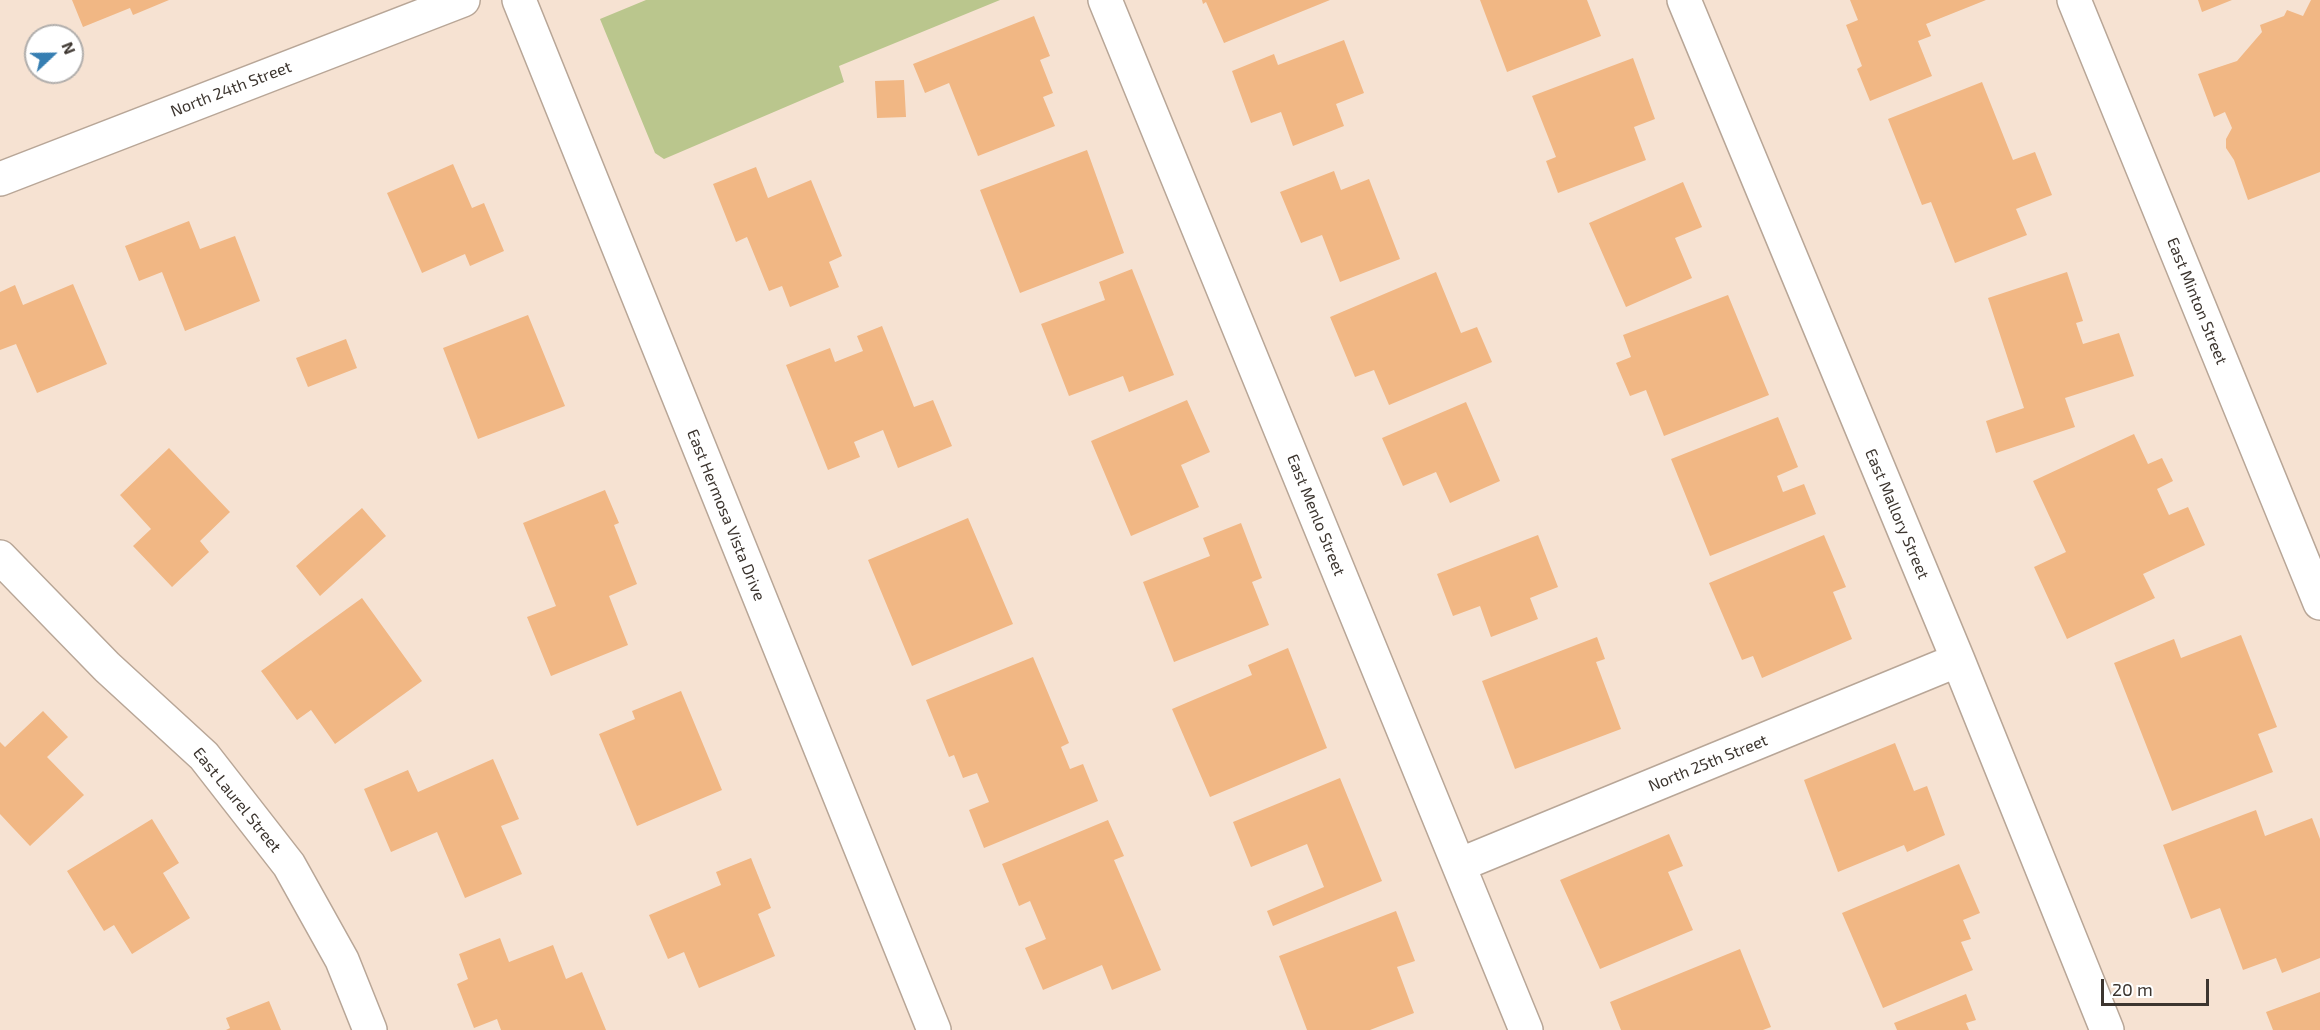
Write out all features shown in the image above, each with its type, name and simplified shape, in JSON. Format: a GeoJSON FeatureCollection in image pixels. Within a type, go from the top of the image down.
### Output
{"type":"FeatureCollection","features":[{"type":"Feature","properties":{"kind":"street","name":"North 24th Street"},"geometry":{"type":"LineString","coordinates":[[0,179],[463,0]]}},
{"type":"Feature","properties":{"kind":"street","name":"East Hermosa Vista Drive"},"geometry":{"type":"LineString","coordinates":[[519,0],[934,1030]]}},
{"type":"Feature","properties":{"kind":"street","name":"East Menlo Street"},"geometry":{"type":"LineString","coordinates":[[1105,0],[1526,1030]]}},
{"type":"Feature","properties":{"kind":"street","name":"East Mallory Street"},"geometry":{"type":"LineString","coordinates":[[1684,0],[1958,660],[2107,1030]]}},
{"type":"Feature","properties":{"kind":"street","name":"East Minton Street"},"geometry":{"type":"LineString","coordinates":[[2074,0],[2320,603]]}},
{"type":"Feature","properties":{"kind":"street","name":"East Laurel Street"},"geometry":{"type":"LineString","coordinates":[[0,557],[107,667],[204,756],[289,865],[342,960],[370,1030]]}},
{"type":"Feature","properties":{"kind":"street","name":"North 25th Street"},"geometry":{"type":"LineString","coordinates":[[1459,865],[1958,660]]}},
{"type":"Feature","properties":{"kind":"green space"},"geometry":{"type":"Polygon","coordinates":[[[646,0],[1000,0],[839,66],[844,82],[664,159],[655,153],[600,19],[646,0]]]}},
{"type":"Feature","properties":{"kind":"building"},"geometry":{"type":"Polygon","coordinates":[[[72,0],[169,0],[133,15],[130,8],[84,27],[72,0]]]}},
{"type":"Feature","properties":{"kind":"building"},"geometry":{"type":"Polygon","coordinates":[[[1202,0],[1330,0],[1224,43],[1206,2],[1203,4],[1202,0]]]}},
{"type":"Feature","properties":{"kind":"building"},"geometry":{"type":"Polygon","coordinates":[[[1480,0],[1587,0],[1601,36],[1507,72],[1480,0]]]}},
{"type":"Feature","properties":{"kind":"building"},"geometry":{"type":"Polygon","coordinates":[[[1850,0],[1986,0],[1926,24],[1931,36],[1918,41],[1932,76],[1870,101],[1857,69],[1862,66],[1846,25],[1858,20],[1850,0]]]}},
{"type":"Feature","properties":{"kind":"building"},"geometry":{"type":"Polygon","coordinates":[[[2198,0],[2232,0],[2202,12],[2198,0]]]}},
{"type":"Feature","properties":{"kind":"building"},"geometry":{"type":"Polygon","coordinates":[[[2311,0],[2320,0],[2320,172],[2248,200],[2234,160],[2226,148],[2226,139],[2232,128],[2225,112],[2214,117],[2198,74],[2237,61],[2262,32],[2260,25],[2284,16],[2287,10],[2303,16],[2311,0]]]}},
{"type":"Feature","properties":{"kind":"building"},"geometry":{"type":"Polygon","coordinates":[[[1034,16],[1050,56],[1040,60],[1053,93],[1043,97],[1055,126],[978,156],[949,83],[925,93],[913,64],[1034,16]]]}},
{"type":"Feature","properties":{"kind":"building"},"geometry":{"type":"Polygon","coordinates":[[[1344,40],[1364,93],[1336,104],[1344,126],[1293,146],[1281,112],[1251,123],[1232,71],[1274,54],[1278,65],[1344,40]]]}},
{"type":"Feature","properties":{"kind":"building"},"geometry":{"type":"Polygon","coordinates":[[[1633,58],[1655,119],[1634,127],[1646,160],[1558,193],[1546,161],[1556,157],[1532,96],[1633,58]]]}},
{"type":"Feature","properties":{"kind":"building"},"geometry":{"type":"Polygon","coordinates":[[[904,80],[906,117],[877,118],[875,81],[904,80]]]}},
{"type":"Feature","properties":{"kind":"building"},"geometry":{"type":"Polygon","coordinates":[[[1982,82],[2013,160],[2035,152],[2052,195],[2016,209],[2027,235],[1955,263],[1931,202],[1922,205],[1888,119],[1982,82]]]}},
{"type":"Feature","properties":{"kind":"building"},"geometry":{"type":"Polygon","coordinates":[[[1087,150],[1124,253],[1020,293],[980,190],[1087,150]]]}},
{"type":"Feature","properties":{"kind":"building"},"geometry":{"type":"Polygon","coordinates":[[[453,164],[472,208],[484,203],[504,251],[470,266],[465,254],[422,273],[387,193],[453,164]]]}},
{"type":"Feature","properties":{"kind":"building"},"geometry":{"type":"Polygon","coordinates":[[[756,167],[768,198],[811,180],[842,256],[829,262],[839,287],[790,307],[782,286],[769,291],[747,237],[736,242],[713,184],[756,167]]]}},
{"type":"Feature","properties":{"kind":"building"},"geometry":{"type":"Polygon","coordinates":[[[1334,171],[1341,190],[1369,179],[1400,259],[1340,282],[1322,235],[1301,243],[1280,192],[1334,171]]]}},
{"type":"Feature","properties":{"kind":"building"},"geometry":{"type":"Polygon","coordinates":[[[1683,182],[1702,227],[1675,238],[1692,278],[1626,307],[1589,223],[1683,182]]]}},
{"type":"Feature","properties":{"kind":"building"},"geometry":{"type":"Polygon","coordinates":[[[189,221],[200,249],[235,236],[260,301],[185,331],[162,272],[139,281],[125,246],[189,221]]]}},
{"type":"Feature","properties":{"kind":"building"},"geometry":{"type":"Polygon","coordinates":[[[1132,269],[1174,375],[1129,392],[1123,376],[1069,396],[1041,324],[1105,300],[1099,282],[1132,269]]]}},
{"type":"Feature","properties":{"kind":"building"},"geometry":{"type":"Polygon","coordinates":[[[1436,272],[1461,333],[1477,327],[1492,362],[1389,405],[1374,370],[1355,377],[1330,317],[1436,272]]]}},
{"type":"Feature","properties":{"kind":"building"},"geometry":{"type":"Polygon","coordinates":[[[2067,272],[2083,321],[2076,323],[2083,344],[2119,333],[2134,376],[2065,398],[2075,427],[1996,453],[1986,421],[2024,408],[1988,298],[2067,272]]]}},
{"type":"Feature","properties":{"kind":"building"},"geometry":{"type":"Polygon","coordinates":[[[73,284],[107,364],[37,393],[16,344],[0,350],[0,292],[15,285],[23,305],[73,284]]]}},
{"type":"Feature","properties":{"kind":"building"},"geometry":{"type":"Polygon","coordinates":[[[1728,295],[1769,395],[1664,436],[1646,390],[1630,396],[1616,363],[1631,357],[1623,335],[1728,295]]]}},
{"type":"Feature","properties":{"kind":"building"},"geometry":{"type":"Polygon","coordinates":[[[528,315],[565,406],[478,439],[443,348],[528,315]]]}},
{"type":"Feature","properties":{"kind":"building"},"geometry":{"type":"Polygon","coordinates":[[[882,326],[914,407],[933,400],[952,446],[898,468],[883,430],[854,442],[860,457],[828,470],[786,365],[830,348],[835,362],[863,351],[857,336],[882,326]]]}},
{"type":"Feature","properties":{"kind":"building"},"geometry":{"type":"Polygon","coordinates":[[[346,339],[357,368],[308,387],[296,358],[346,339]]]}},
{"type":"Feature","properties":{"kind":"building"},"geometry":{"type":"Polygon","coordinates":[[[1187,400],[1210,452],[1181,465],[1199,507],[1131,536],[1091,441],[1187,400]]]}},
{"type":"Feature","properties":{"kind":"building"},"geometry":{"type":"Polygon","coordinates":[[[1466,402],[1500,481],[1450,503],[1436,472],[1403,486],[1382,438],[1466,402]]]}},
{"type":"Feature","properties":{"kind":"building"},"geometry":{"type":"Polygon","coordinates":[[[1778,417],[1798,467],[1777,476],[1783,492],[1804,484],[1816,514],[1710,556],[1671,459],[1778,417]]]}},
{"type":"Feature","properties":{"kind":"building"},"geometry":{"type":"Polygon","coordinates":[[[2134,434],[2148,464],[2162,458],[2173,481],[2157,489],[2169,515],[2188,507],[2205,545],[2143,574],[2155,598],[2067,639],[2034,567],[2066,552],[2033,481],[2134,434]]]}},
{"type":"Feature","properties":{"kind":"building"},"geometry":{"type":"Polygon","coordinates":[[[169,448],[230,512],[200,541],[209,552],[172,587],[133,546],[151,529],[120,495],[169,448]]]}},
{"type":"Feature","properties":{"kind":"building"},"geometry":{"type":"Polygon","coordinates":[[[605,490],[619,523],[614,525],[637,584],[609,596],[628,645],[551,676],[527,617],[556,606],[523,523],[605,490]]]}},
{"type":"Feature","properties":{"kind":"building"},"geometry":{"type":"Polygon","coordinates":[[[362,508],[386,536],[320,596],[296,566],[362,508]]]}},
{"type":"Feature","properties":{"kind":"building"},"geometry":{"type":"Polygon","coordinates":[[[968,518],[1013,624],[912,666],[868,560],[968,518]]]}},
{"type":"Feature","properties":{"kind":"building"},"geometry":{"type":"Polygon","coordinates":[[[1241,523],[1262,578],[1252,582],[1269,625],[1174,662],[1143,582],[1210,556],[1203,538],[1241,523]]]}},
{"type":"Feature","properties":{"kind":"building"},"geometry":{"type":"Polygon","coordinates":[[[1538,535],[1558,587],[1530,598],[1538,619],[1491,637],[1480,606],[1453,616],[1437,574],[1538,535]]]}},
{"type":"Feature","properties":{"kind":"building"},"geometry":{"type":"Polygon","coordinates":[[[1824,535],[1846,587],[1833,592],[1852,639],[1762,678],[1753,656],[1742,660],[1709,583],[1824,535]]]}},
{"type":"Feature","properties":{"kind":"building"},"geometry":{"type":"Polygon","coordinates":[[[362,598],[422,681],[335,744],[311,710],[297,720],[261,671],[362,598]]]}},
{"type":"Feature","properties":{"kind":"building"},"geometry":{"type":"Polygon","coordinates":[[[2241,635],[2277,727],[2258,734],[2273,772],[2172,811],[2114,663],[2174,639],[2181,658],[2241,635]]]}},
{"type":"Feature","properties":{"kind":"building"},"geometry":{"type":"Polygon","coordinates":[[[1597,637],[1605,659],[1596,662],[1621,729],[1515,769],[1482,681],[1597,637]]]}},
{"type":"Feature","properties":{"kind":"building"},"geometry":{"type":"Polygon","coordinates":[[[1288,648],[1327,748],[1210,797],[1172,709],[1252,675],[1248,665],[1288,648]]]}},
{"type":"Feature","properties":{"kind":"building"},"geometry":{"type":"Polygon","coordinates":[[[1033,657],[1069,743],[1061,747],[1070,769],[1083,764],[1098,801],[984,848],[969,810],[989,802],[977,773],[963,778],[954,755],[949,757],[926,700],[1033,657]]]}},
{"type":"Feature","properties":{"kind":"building"},"geometry":{"type":"Polygon","coordinates":[[[681,691],[722,790],[637,826],[599,734],[635,719],[632,711],[681,691]]]}},
{"type":"Feature","properties":{"kind":"building"},"geometry":{"type":"Polygon","coordinates":[[[43,711],[68,737],[47,757],[84,795],[30,846],[0,814],[0,742],[5,747],[43,711]]]}},
{"type":"Feature","properties":{"kind":"building"},"geometry":{"type":"Polygon","coordinates":[[[1895,743],[1914,791],[1927,786],[1945,835],[1907,852],[1904,845],[1838,872],[1804,780],[1895,743]]]}},
{"type":"Feature","properties":{"kind":"building"},"geometry":{"type":"Polygon","coordinates":[[[493,759],[519,819],[501,826],[522,874],[465,898],[437,832],[391,852],[364,789],[408,770],[418,792],[493,759]]]}},
{"type":"Feature","properties":{"kind":"building"},"geometry":{"type":"Polygon","coordinates":[[[1340,778],[1382,881],[1273,926],[1267,911],[1324,887],[1307,844],[1251,867],[1233,822],[1340,778]]]}},
{"type":"Feature","properties":{"kind":"building"},"geometry":{"type":"Polygon","coordinates":[[[2256,810],[2265,836],[2312,818],[2320,839],[2320,958],[2282,973],[2276,958],[2243,970],[2220,908],[2191,919],[2163,845],[2256,810]]]}},
{"type":"Feature","properties":{"kind":"building"},"geometry":{"type":"Polygon","coordinates":[[[152,819],[179,863],[163,873],[190,918],[132,954],[114,925],[104,931],[67,871],[152,819]]]}},
{"type":"Feature","properties":{"kind":"building"},"geometry":{"type":"Polygon","coordinates":[[[1108,820],[1124,856],[1114,860],[1161,970],[1112,990],[1102,965],[1043,990],[1025,948],[1046,939],[1030,901],[1019,906],[1002,864],[1108,820]]]}},
{"type":"Feature","properties":{"kind":"building"},"geometry":{"type":"Polygon","coordinates":[[[1669,834],[1683,866],[1668,872],[1693,930],[1600,969],[1560,880],[1669,834]]]}},
{"type":"Feature","properties":{"kind":"building"},"geometry":{"type":"Polygon","coordinates":[[[751,858],[771,908],[758,914],[775,956],[699,988],[684,952],[668,959],[649,915],[721,885],[716,872],[751,858]]]}},
{"type":"Feature","properties":{"kind":"building"},"geometry":{"type":"Polygon","coordinates":[[[1959,864],[1980,913],[1963,920],[1971,939],[1961,942],[1973,970],[1883,1008],[1842,913],[1959,864]]]}},
{"type":"Feature","properties":{"kind":"building"},"geometry":{"type":"Polygon","coordinates":[[[1396,911],[1415,961],[1397,967],[1414,1013],[1370,1030],[1307,1030],[1279,956],[1396,911]]]}},
{"type":"Feature","properties":{"kind":"building"},"geometry":{"type":"Polygon","coordinates":[[[500,938],[509,962],[553,945],[566,979],[582,972],[606,1030],[501,1030],[497,1019],[474,1028],[457,984],[468,979],[459,954],[500,938]]]}},
{"type":"Feature","properties":{"kind":"building"},"geometry":{"type":"Polygon","coordinates":[[[1740,949],[1771,1027],[1763,1030],[1621,1030],[1610,1002],[1740,949]]]}},
{"type":"Feature","properties":{"kind":"building"},"geometry":{"type":"Polygon","coordinates":[[[2320,992],[2320,1030],[2273,1030],[2266,1012],[2320,992]]]}},
{"type":"Feature","properties":{"kind":"building"},"geometry":{"type":"Polygon","coordinates":[[[1966,994],[1976,1020],[1966,1023],[1969,1030],[1897,1030],[1894,1023],[1966,994]]]}},
{"type":"Feature","properties":{"kind":"building"},"geometry":{"type":"Polygon","coordinates":[[[269,1001],[281,1030],[226,1030],[230,1028],[226,1018],[269,1001]]]}}]}
